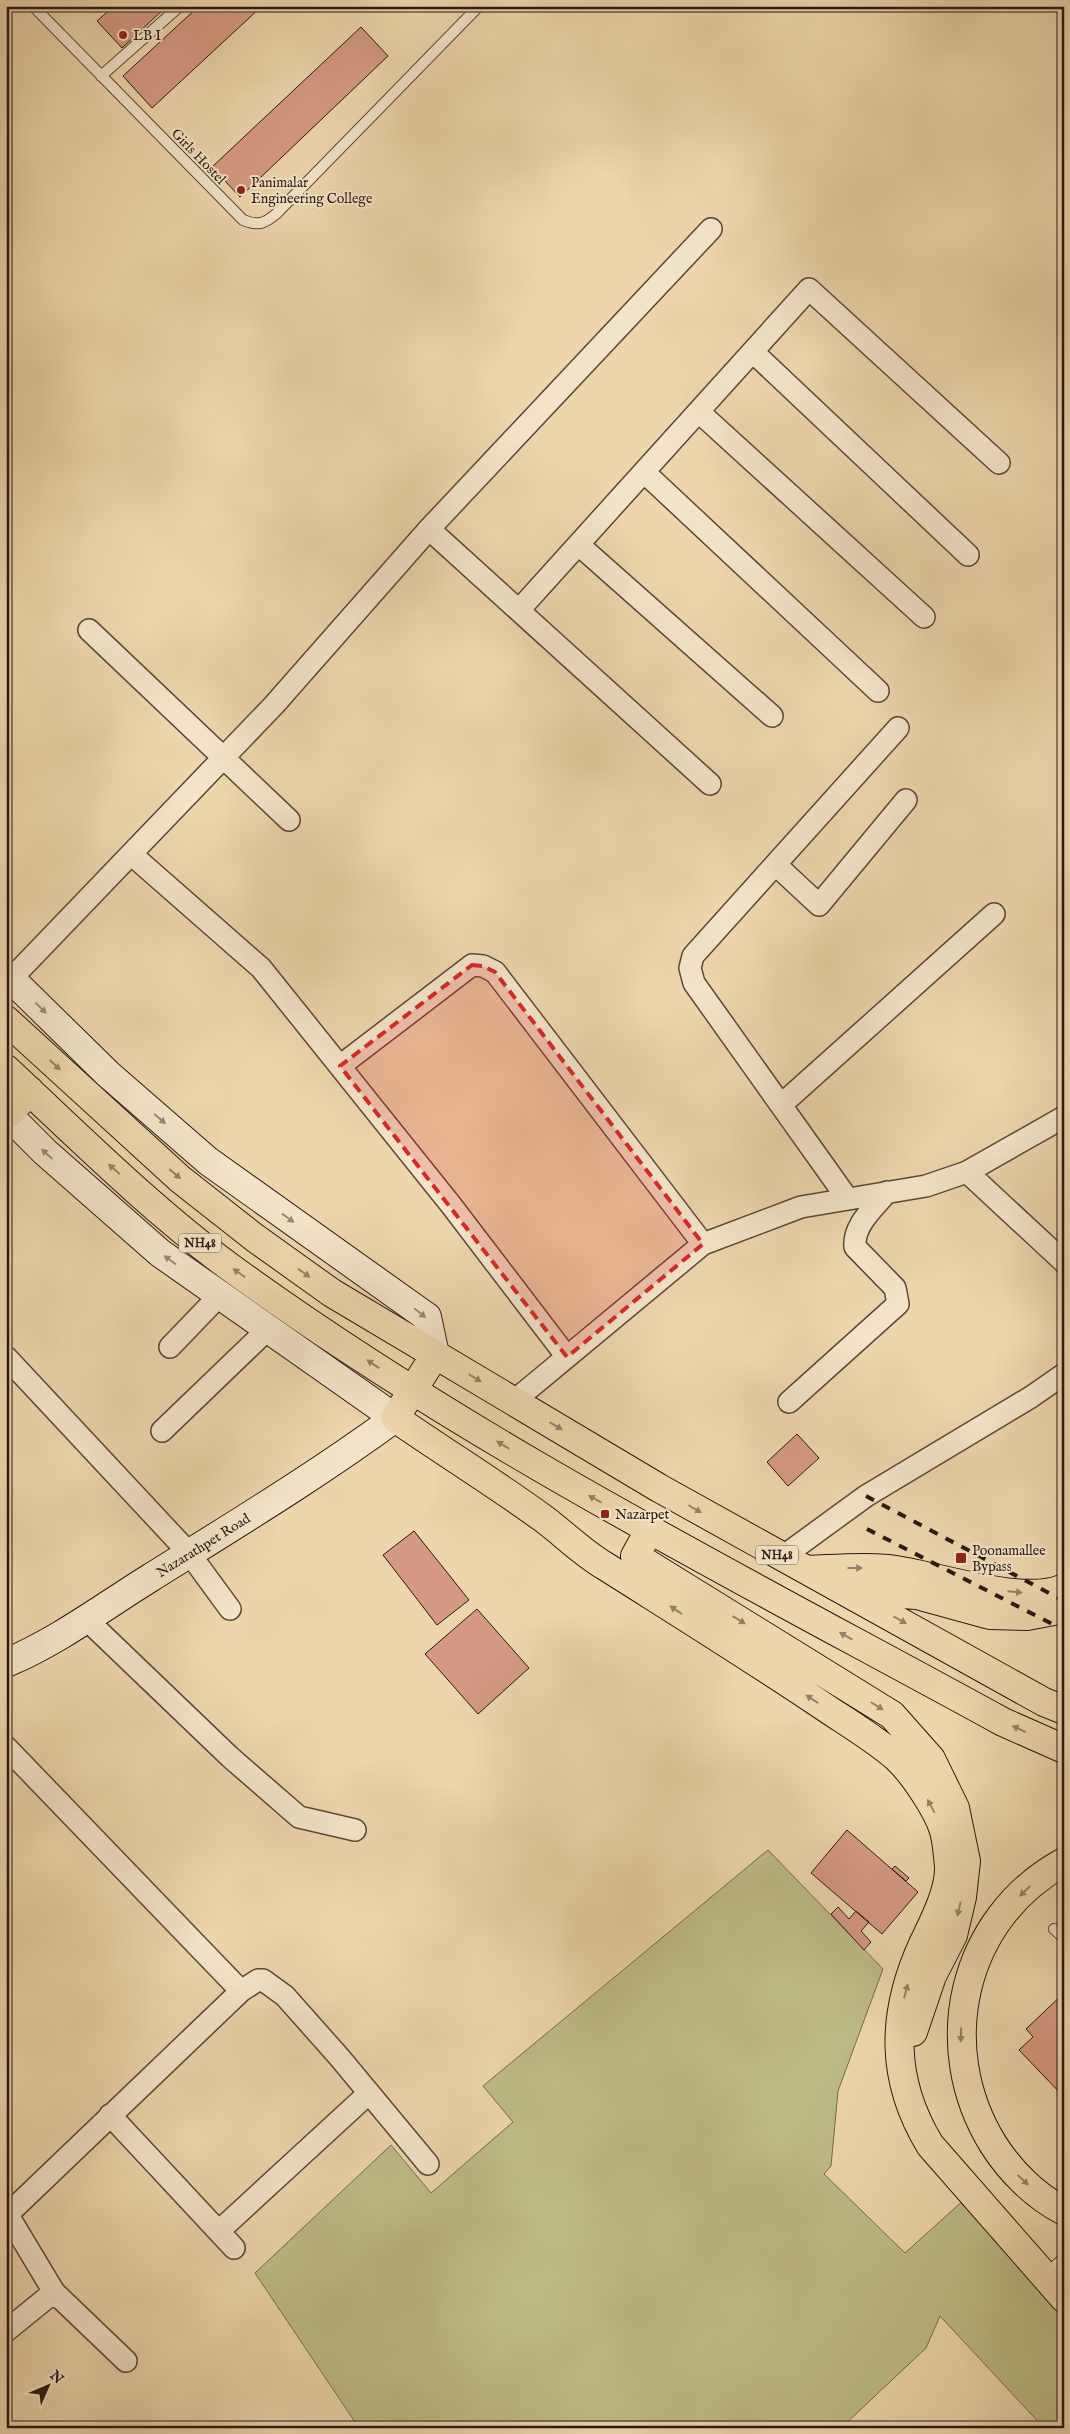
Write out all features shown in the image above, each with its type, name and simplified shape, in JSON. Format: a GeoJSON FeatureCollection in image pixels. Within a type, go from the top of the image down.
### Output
{"type":"FeatureCollection","features":[{"type":"Feature","properties":{"kind":"highway","name":"NH48"},"geometry":{"type":"LineString","coordinates":[[6,1020],[166,1166],[255,1238],[332,1293],[659,1488],[781,1558],[847,1591],[1044,1702],[1064,1710]]}},
{"type":"Feature","properties":{"kind":"highway","name":"NH48"},"geometry":{"type":"LineString","coordinates":[[6,1069],[160,1211],[222,1260],[413,1391],[559,1480],[1003,1722],[1064,1749]]}},
{"type":"Feature","properties":{"kind":"highway"},"geometry":{"type":"LineString","coordinates":[[7,1113],[30,1091]]}},
{"type":"Feature","properties":{"kind":"highway"},"geometry":{"type":"LineString","coordinates":[[435,1355],[395,1418],[543,1518],[602,1565],[760,1664],[862,1733],[898,1759],[923,1792],[944,1830],[949,1870],[940,1910],[916,1958],[900,2012],[898,2042],[900,2069],[907,2097],[918,2124],[930,2145],[1057,2268]]}},
{"type":"Feature","properties":{"kind":"highway"},"geometry":{"type":"LineString","coordinates":[[650,1529],[635,1556],[892,1715],[931,1759],[955,1808],[966,1860],[962,1897],[953,1934],[932,1976],[913,2027],[914,2078],[931,2122],[969,2170],[1057,2268],[1064,2298]]}},
{"type":"Feature","properties":{"kind":"highway"},"geometry":{"type":"LineString","coordinates":[[807,1570],[886,1568],[929,1575],[974,1588],[1030,1593],[1064,1588]]}},
{"type":"Feature","properties":{"kind":"highway"},"geometry":{"type":"LineString","coordinates":[[847,1591],[917,1595],[990,1616],[1027,1616],[1064,1609]]}},
{"type":"Feature","properties":{"kind":"highway"},"geometry":{"type":"LineString","coordinates":[[1064,1862],[1024,1891],[993,1928],[979,1953],[967,1988],[960,2037],[967,2086],[974,2108],[986,2132],[1008,2166],[1041,2196],[1064,2210]]}},
{"type":"Feature","properties":{"kind":"street"},"geometry":{"type":"LineString","coordinates":[[435,1355],[427,1317],[208,1161],[108,1074],[8,976],[131,854],[274,705],[429,529],[711,229]]}},
{"type":"Feature","properties":{"kind":"street"},"geometry":{"type":"LineString","coordinates":[[519,610],[809,289],[1000,463]]}},
{"type":"Feature","properties":{"kind":"street"},"geometry":{"type":"LineString","coordinates":[[753,352],[968,555]]}},
{"type":"Feature","properties":{"kind":"street"},"geometry":{"type":"LineString","coordinates":[[698,412],[924,616]]}},
{"type":"Feature","properties":{"kind":"street"},"geometry":{"type":"LineString","coordinates":[[644,472],[878,691]]}},
{"type":"Feature","properties":{"kind":"street"},"geometry":{"type":"LineString","coordinates":[[429,529],[710,784]]}},
{"type":"Feature","properties":{"kind":"street"},"geometry":{"type":"LineString","coordinates":[[579,545],[772,716]]}},
{"type":"Feature","properties":{"kind":"street"},"geometry":{"type":"LineString","coordinates":[[89,630],[289,820]]}},
{"type":"Feature","properties":{"kind":"street"},"geometry":{"type":"LineString","coordinates":[[847,1198],[694,983],[690,968],[693,956],[898,728]]}},
{"type":"Feature","properties":{"kind":"street"},"geometry":{"type":"LineString","coordinates":[[776,865],[819,905],[906,800]]}},
{"type":"Feature","properties":{"kind":"street"},"geometry":{"type":"LineString","coordinates":[[131,854],[260,968],[451,1205],[567,1357]]}},
{"type":"Feature","properties":{"kind":"street"},"geometry":{"type":"LineString","coordinates":[[781,1105],[994,914]]}},
{"type":"Feature","properties":{"kind":"street"},"geometry":{"type":"LineString","coordinates":[[340,1066],[472,965],[483,966],[495,972],[703,1244]]}},
{"type":"Feature","properties":{"kind":"street"},"geometry":{"type":"LineString","coordinates":[[7,1113],[45,1152],[160,1253],[395,1418]]}},
{"type":"Feature","properties":{"kind":"street"},"geometry":{"type":"LineString","coordinates":[[514,1401],[703,1244],[801,1207],[926,1186],[967,1172],[1064,1117]]}},
{"type":"Feature","properties":{"kind":"street"},"geometry":{"type":"LineString","coordinates":[[967,1172],[1064,1262]]}},
{"type":"Feature","properties":{"kind":"street"},"geometry":{"type":"LineString","coordinates":[[789,1402],[898,1304],[895,1288],[854,1246],[854,1236],[886,1192]]}},
{"type":"Feature","properties":{"kind":"street"},"geometry":{"type":"LineString","coordinates":[[170,1347],[219,1296]]}},
{"type":"Feature","properties":{"kind":"street"},"geometry":{"type":"LineString","coordinates":[[162,1431],[268,1329]]}},
{"type":"Feature","properties":{"kind":"street"},"geometry":{"type":"LineString","coordinates":[[6,1357],[190,1554],[230,1609]]}},
{"type":"Feature","properties":{"kind":"street"},"geometry":{"type":"LineString","coordinates":[[781,1558],[866,1496],[1031,1397],[1064,1374]]}},
{"type":"Feature","properties":{"kind":"street","name":"Nazarathpet Road"},"geometry":{"type":"LineString","coordinates":[[11,1655],[86,1618],[190,1554],[342,1457],[395,1418]]}},
{"type":"Feature","properties":{"kind":"street"},"geometry":{"type":"LineString","coordinates":[[86,1618],[230,1757],[299,1817],[355,1830]]}},
{"type":"Feature","properties":{"kind":"street"},"geometry":{"type":"LineString","coordinates":[[6,1747],[242,1991]]}},
{"type":"Feature","properties":{"kind":"street"},"geometry":{"type":"LineString","coordinates":[[126,2361],[54,2292],[7,2213],[242,1991],[258,1980],[263,1980],[285,1996],[428,2164]]}},
{"type":"Feature","properties":{"kind":"street"},"geometry":{"type":"LineString","coordinates":[[218,2231],[369,2093]]}},
{"type":"Feature","properties":{"kind":"street"},"geometry":{"type":"LineString","coordinates":[[110,2115],[234,2248]]}},
{"type":"Feature","properties":{"kind":"street"},"geometry":{"type":"LineString","coordinates":[[6,2331],[54,2292]]}},
{"type":"Feature","properties":{"kind":"lane","name":"Girls Hostel"},"geometry":{"type":"LineString","coordinates":[[33,6],[243,220],[253,224],[265,223],[479,6]]}},
{"type":"Feature","properties":{"kind":"lane"},"geometry":{"type":"LineString","coordinates":[[101,76],[180,6]]}},
{"type":"Feature","properties":{"kind":"lane"},"geometry":{"type":"LineString","coordinates":[[1054,1929],[1064,1938]]}},
{"type":"Feature","properties":{"kind":"highlighted area"},"geometry":{"type":"Polygon","coordinates":[[[472,965],[483,966],[495,972],[703,1244],[567,1357],[340,1066],[472,965]]]}},
{"type":"Feature","properties":{"kind":"shaded area"},"geometry":{"type":"Polygon","coordinates":[[[768,1850],[883,1969],[838,2091],[831,2166],[824,2174],[905,2253],[965,2199],[1064,2308],[1064,2428],[1044,2428],[940,2316],[926,2348],[841,2428],[359,2428],[255,2273],[391,2145],[431,2193],[513,2122],[483,2086],[768,1850]]]}},
{"type":"Feature","properties":{"kind":"building","name":"LB I"},"geometry":{"type":"Polygon","coordinates":[[[114,6],[167,6],[122,48],[97,21],[114,6]]]}},
{"type":"Feature","properties":{"kind":"building"},"geometry":{"type":"Polygon","coordinates":[[[199,6],[262,6],[152,108],[123,76],[199,6]]]}},
{"type":"Feature","properties":{"kind":"building"},"geometry":{"type":"Polygon","coordinates":[[[361,27],[388,56],[240,197],[212,167],[361,27]]]}},
{"type":"Feature","properties":{"kind":"building"},"geometry":{"type":"Polygon","coordinates":[[[797,1434],[819,1458],[788,1486],[767,1462],[797,1434]]]}},
{"type":"Feature","properties":{"kind":"building"},"geometry":{"type":"Polygon","coordinates":[[[414,1531],[469,1600],[437,1625],[383,1555],[414,1531]]]}},
{"type":"Feature","properties":{"kind":"building"},"geometry":{"type":"Polygon","coordinates":[[[477,1609],[529,1668],[478,1714],[425,1654],[477,1609]]]}},
{"type":"Feature","properties":{"kind":"building"},"geometry":{"type":"Polygon","coordinates":[[[847,1830],[918,1892],[882,1934],[811,1873],[847,1830]]]}},
{"type":"Feature","properties":{"kind":"building"},"geometry":{"type":"Polygon","coordinates":[[[895,1866],[909,1878],[906,1881],[892,1869],[895,1866]]]}},
{"type":"Feature","properties":{"kind":"building"},"geometry":{"type":"Polygon","coordinates":[[[838,1907],[849,1919],[856,1911],[869,1922],[861,1931],[871,1942],[864,1950],[831,1914],[838,1907]]]}},
{"type":"Feature","properties":{"kind":"building"},"geometry":{"type":"Polygon","coordinates":[[[1064,1993],[1064,2097],[1019,2050],[1033,2037],[1026,2029],[1064,1993]]]}},
{"type":"Feature","properties":{"kind":"railway"},"geometry":{"type":"LineString","coordinates":[[866,1496],[1064,1601]]}},
{"type":"Feature","properties":{"kind":"railway"},"geometry":{"type":"LineString","coordinates":[[867,1529],[1064,1630]]}},
{"type":"Feature","properties":{"kind":"place","name":"LB I"},"geometry":{"type":"Point","coordinates":[123,35]}},
{"type":"Feature","properties":{"kind":"place","name":"Panimalar Engineering College"},"geometry":{"type":"Point","coordinates":[241,190]}},
{"type":"Feature","properties":{"kind":"place","name":"Nazarpet"},"geometry":{"type":"Point","coordinates":[605,1514]}},
{"type":"Feature","properties":{"kind":"place","name":"Poonamallee Bypass"},"geometry":{"type":"Point","coordinates":[961,1558]}}]}
